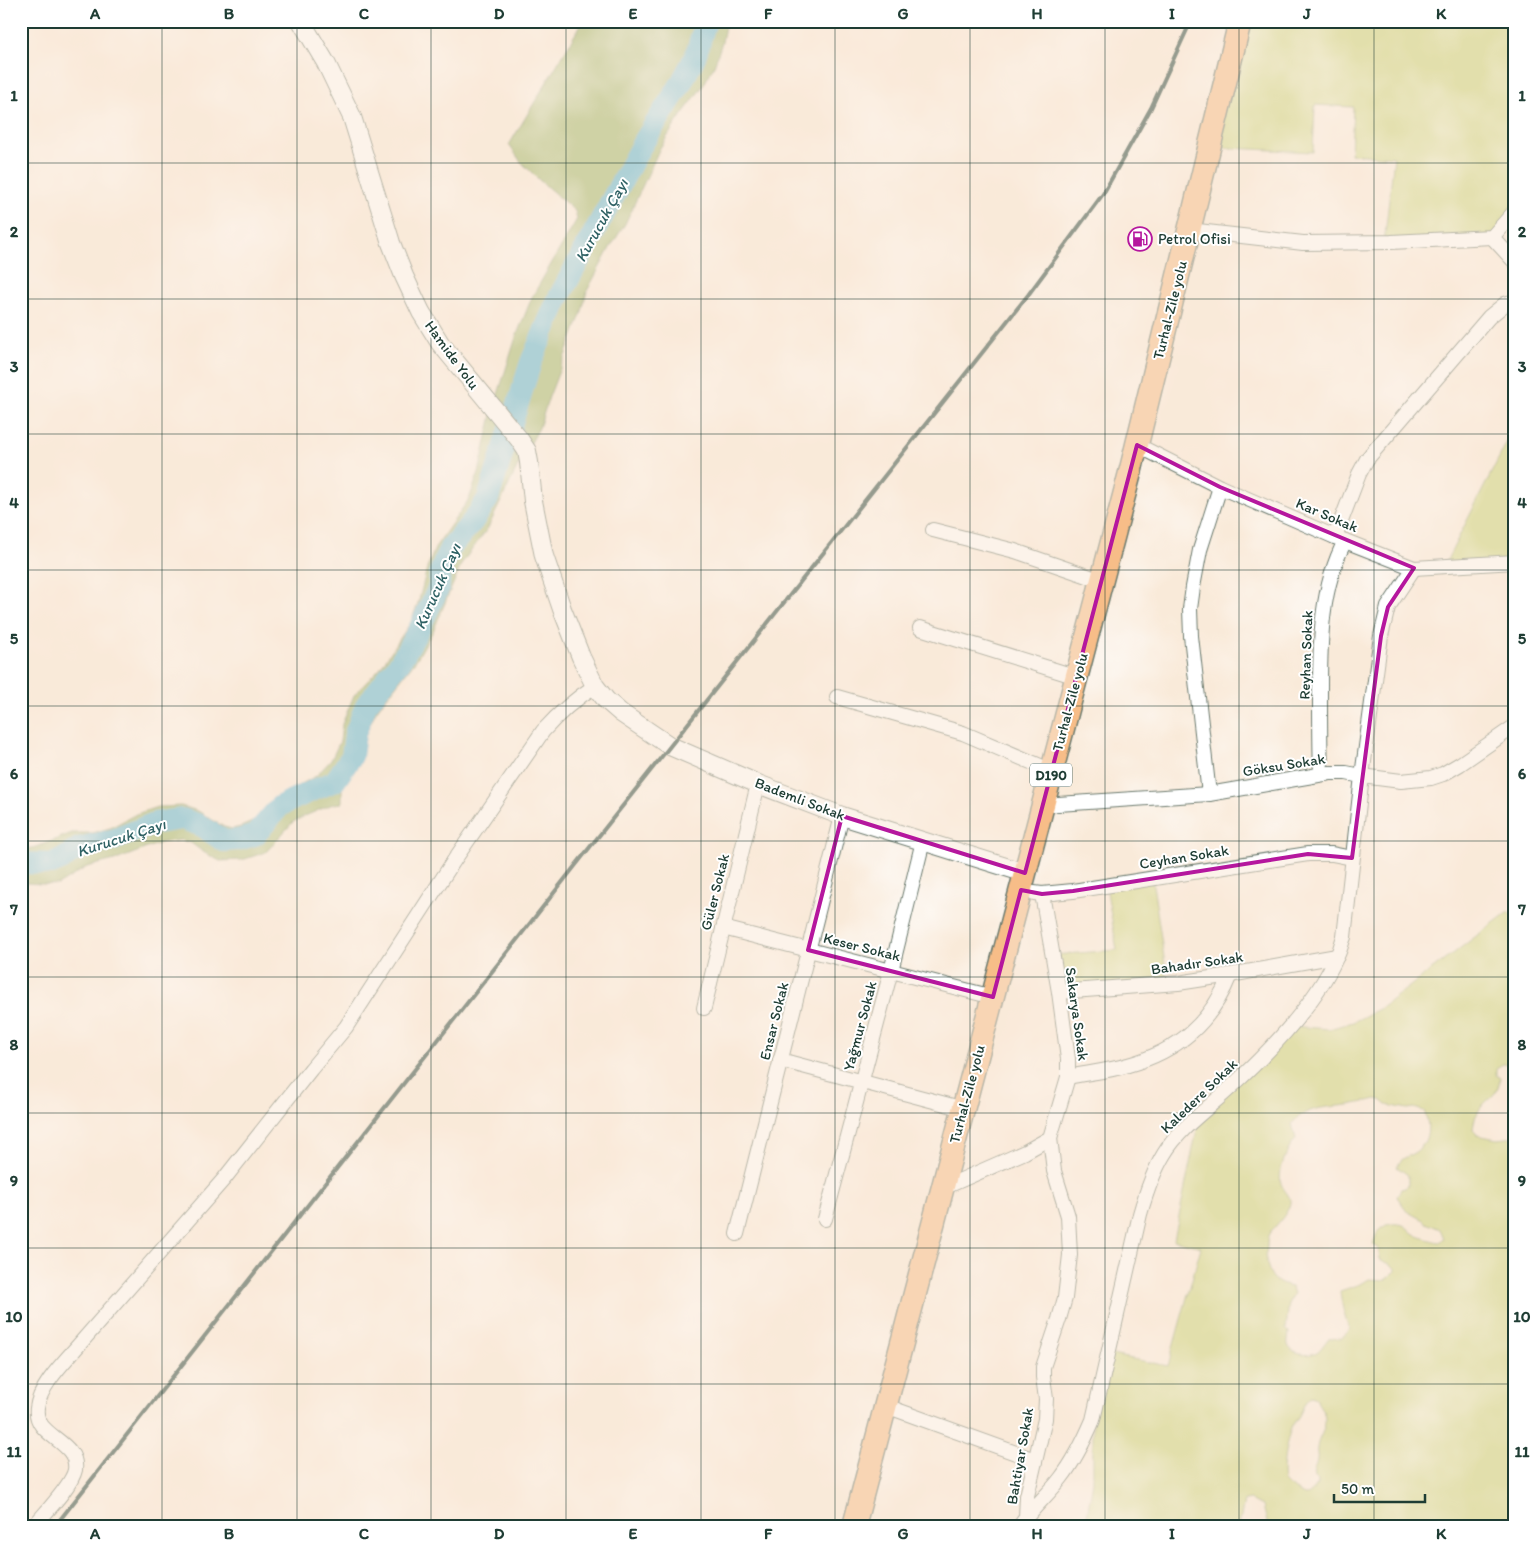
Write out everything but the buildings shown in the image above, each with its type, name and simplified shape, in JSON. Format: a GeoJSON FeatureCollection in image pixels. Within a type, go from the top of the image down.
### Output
{"type":"FeatureCollection","features":[{"type":"Feature","properties":{"kind":"main road","name":"Turhal-Zile yolu"},"geometry":{"type":"LineString","coordinates":[[854,1526],[993,997],[1029,886],[1043,805],[1137,445],[1240,21]]}},
{"type":"Feature","properties":{"kind":"street","name":"Hamide Yolu"},"geometry":{"type":"LineString","coordinates":[[301,21],[326,63],[352,118],[391,243],[421,312],[440,343],[527,451],[533,501],[544,556],[571,633],[595,686]]}},
{"type":"Feature","properties":{"kind":"street"},"geometry":{"type":"LineString","coordinates":[[1189,230],[1303,243],[1392,242],[1492,237],[1515,211]]}},
{"type":"Feature","properties":{"kind":"street"},"geometry":{"type":"LineString","coordinates":[[1492,237],[1515,262]]}},
{"type":"Feature","properties":{"kind":"street","name":"Reyhan Sokak"},"geometry":{"type":"LineString","coordinates":[[1320,774],[1321,632],[1326,593],[1359,474],[1367,459],[1489,317],[1505,304],[1515,301]]}},
{"type":"Feature","properties":{"kind":"street","name":"Kar Sokak"},"geometry":{"type":"LineString","coordinates":[[1137,445],[1220,487],[1340,539],[1414,568],[1515,562]]}},
{"type":"Feature","properties":{"kind":"street"},"geometry":{"type":"LineString","coordinates":[[1208,794],[1191,636],[1190,608],[1200,550],[1220,487]]}},
{"type":"Feature","properties":{"kind":"street"},"geometry":{"type":"LineString","coordinates":[[932,530],[1015,551],[1102,581]]}},
{"type":"Feature","properties":{"kind":"street","name":"Kaledere Sokak"},"geometry":{"type":"LineString","coordinates":[[1023,1522],[1073,1461],[1093,1420],[1140,1214],[1145,1197],[1165,1153],[1179,1135],[1245,1074],[1290,1026],[1314,996],[1330,972],[1337,956],[1344,937],[1362,776],[1381,636],[1388,607],[1414,568]]}},
{"type":"Feature","properties":{"kind":"street"},"geometry":{"type":"LineString","coordinates":[[920,628],[1077,677]]}},
{"type":"Feature","properties":{"kind":"street"},"geometry":{"type":"LineString","coordinates":[[34,1526],[67,1486],[75,1471],[74,1459],[68,1448],[42,1426],[38,1420],[36,1408],[46,1387],[77,1347],[224,1180],[346,1027],[455,859],[543,731],[577,697],[595,686]]}},
{"type":"Feature","properties":{"kind":"street","name":"Bademli Sokak"},"geometry":{"type":"LineString","coordinates":[[595,686],[606,700],[621,713],[664,742],[758,784],[842,816],[923,841],[1029,886]]}},
{"type":"Feature","properties":{"kind":"street"},"geometry":{"type":"LineString","coordinates":[[837,697],[963,733],[1052,771]]}},
{"type":"Feature","properties":{"kind":"street","name":"Göksu Sokak"},"geometry":{"type":"LineString","coordinates":[[1043,805],[1208,794],[1320,774],[1346,773],[1401,781],[1431,778],[1443,774],[1515,726]]}},
{"type":"Feature","properties":{"kind":"street","name":"Güler Sokak"},"geometry":{"type":"LineString","coordinates":[[704,1008],[758,784]]}},
{"type":"Feature","properties":{"kind":"street","name":"Ensar Sokak"},"geometry":{"type":"LineString","coordinates":[[737,1234],[842,816]]}},
{"type":"Feature","properties":{"kind":"street","name":"Yağmur Sokak"},"geometry":{"type":"LineString","coordinates":[[825,1218],[891,971],[923,841]]}},
{"type":"Feature","properties":{"kind":"street","name":"Ceyhan Sokak"},"geometry":{"type":"LineString","coordinates":[[1029,886],[1081,890],[1308,854],[1332,854],[1352,858]]}},
{"type":"Feature","properties":{"kind":"street","name":"Sakarya Sokak"},"geometry":{"type":"LineString","coordinates":[[1029,886],[1059,992],[1068,1059],[1068,1077],[1050,1138]]}},
{"type":"Feature","properties":{"kind":"street","name":"Keser Sokak"},"geometry":{"type":"LineString","coordinates":[[723,928],[993,997]]}},
{"type":"Feature","properties":{"kind":"street","name":"Bahadır Sokak"},"geometry":{"type":"LineString","coordinates":[[1059,992],[1160,984],[1230,975],[1337,956]]}},
{"type":"Feature","properties":{"kind":"street"},"geometry":{"type":"LineString","coordinates":[[1068,1077],[1128,1065],[1154,1056],[1177,1043],[1195,1031],[1210,1013],[1223,993],[1230,975]]}},
{"type":"Feature","properties":{"kind":"street"},"geometry":{"type":"LineString","coordinates":[[780,1060],[964,1108]]}},
{"type":"Feature","properties":{"kind":"street"},"geometry":{"type":"LineString","coordinates":[[943,1188],[1026,1152],[1050,1138]]}},
{"type":"Feature","properties":{"kind":"street","name":"Bahtiyar Sokak"},"geometry":{"type":"LineString","coordinates":[[1023,1522],[1027,1496],[1045,1419],[1043,1367],[1060,1319],[1065,1298],[1070,1255],[1068,1216],[1054,1171],[1050,1138]]}},
{"type":"Feature","properties":{"kind":"street"},"geometry":{"type":"LineString","coordinates":[[886,1406],[1035,1460]]}},
{"type":"Feature","properties":{"kind":"highlighted area"},"geometry":{"type":"Polygon","coordinates":[[[1137,445],[1220,487],[1414,568],[1388,607],[1381,636],[1352,858],[1308,854],[1073,891],[1042,894],[1021,890],[993,997],[808,950],[842,816],[1025,873],[1137,445]]]}},
{"type":"Feature","properties":{"kind":"green space"},"geometry":{"type":"Polygon","coordinates":[[[583,21],[726,21],[722,42],[714,66],[703,86],[660,148],[625,224],[587,291],[582,312],[539,428],[488,528],[462,563],[433,631],[416,660],[376,711],[364,737],[361,759],[342,785],[342,803],[333,804],[293,822],[266,852],[242,860],[220,861],[191,843],[181,840],[160,843],[119,859],[87,867],[58,885],[21,884],[21,850],[36,847],[72,833],[92,833],[110,828],[136,814],[157,807],[181,806],[198,811],[224,827],[232,829],[241,827],[254,821],[276,798],[316,776],[331,760],[340,741],[342,724],[354,695],[380,668],[411,622],[427,568],[436,546],[469,499],[479,472],[493,410],[516,337],[532,297],[577,219],[575,211],[521,162],[509,145],[583,21]]]}},
{"type":"Feature","properties":{"kind":"green space"},"geometry":{"type":"Polygon","coordinates":[[[1240,21],[1515,21],[1515,211],[1492,237],[1384,243],[1394,157],[1351,154],[1353,107],[1315,105],[1313,152],[1209,147],[1240,21]]]}},
{"type":"Feature","properties":{"kind":"green space"},"geometry":{"type":"Polygon","coordinates":[[[1515,426],[1515,562],[1444,566],[1515,426]]]}},
{"type":"Feature","properties":{"kind":"green space"},"geometry":{"type":"Polygon","coordinates":[[[1152,878],[1168,984],[1059,992],[1052,955],[1117,950],[1106,886],[1152,878]]]}},
{"type":"Feature","properties":{"kind":"green space"},"geometry":{"type":"Polygon","coordinates":[[[1508,912],[1515,917],[1515,1063],[1503,1064],[1496,1068],[1496,1075],[1500,1078],[1499,1085],[1494,1094],[1480,1108],[1473,1129],[1477,1135],[1497,1139],[1515,1137],[1515,1526],[1268,1526],[1263,1506],[1250,1500],[1244,1501],[1239,1526],[1085,1526],[1093,1482],[1093,1420],[1107,1354],[1168,1366],[1201,1247],[1174,1240],[1200,1115],[1290,1026],[1329,1029],[1353,1022],[1381,1008],[1508,912]],[[1376,1099],[1307,1112],[1292,1124],[1296,1139],[1286,1155],[1280,1175],[1282,1186],[1289,1196],[1290,1203],[1284,1216],[1275,1228],[1270,1231],[1265,1255],[1272,1276],[1279,1283],[1291,1287],[1294,1294],[1289,1302],[1286,1329],[1289,1332],[1288,1345],[1296,1353],[1314,1354],[1328,1339],[1340,1338],[1347,1333],[1349,1329],[1340,1291],[1361,1284],[1369,1279],[1385,1280],[1396,1271],[1391,1265],[1380,1259],[1379,1249],[1373,1244],[1377,1233],[1386,1225],[1403,1225],[1418,1236],[1435,1241],[1440,1242],[1444,1238],[1440,1229],[1408,1212],[1397,1197],[1401,1189],[1408,1185],[1408,1175],[1397,1167],[1398,1164],[1422,1146],[1427,1135],[1428,1129],[1424,1111],[1387,1105],[1381,1100],[1376,1099]],[[1312,1396],[1306,1402],[1291,1429],[1283,1469],[1284,1481],[1304,1495],[1307,1495],[1318,1485],[1318,1481],[1314,1478],[1313,1474],[1318,1444],[1325,1423],[1323,1411],[1316,1398],[1312,1396]]]}},
{"type":"Feature","properties":{"kind":"waterway","name":"Kurucuk Çayı"},"geometry":{"type":"LineString","coordinates":[[21,863],[52,864],[79,848],[113,840],[155,823],[182,819],[200,825],[224,841],[238,840],[255,835],[280,806],[335,781],[352,756],[355,734],[366,705],[400,662],[419,629],[439,587],[440,572],[450,548],[473,521],[488,499],[531,362],[558,299],[641,146],[679,87],[695,57],[706,21]]}},
{"type":"Feature","properties":{"kind":"railway"},"geometry":{"type":"LineString","coordinates":[[55,1526],[1028,295],[1103,194],[1151,108],[1191,21]]}},
{"type":"Feature","properties":{"kind":"place","name":"Petrol Ofisi"},"geometry":{"type":"Point","coordinates":[1140,239]}}]}
